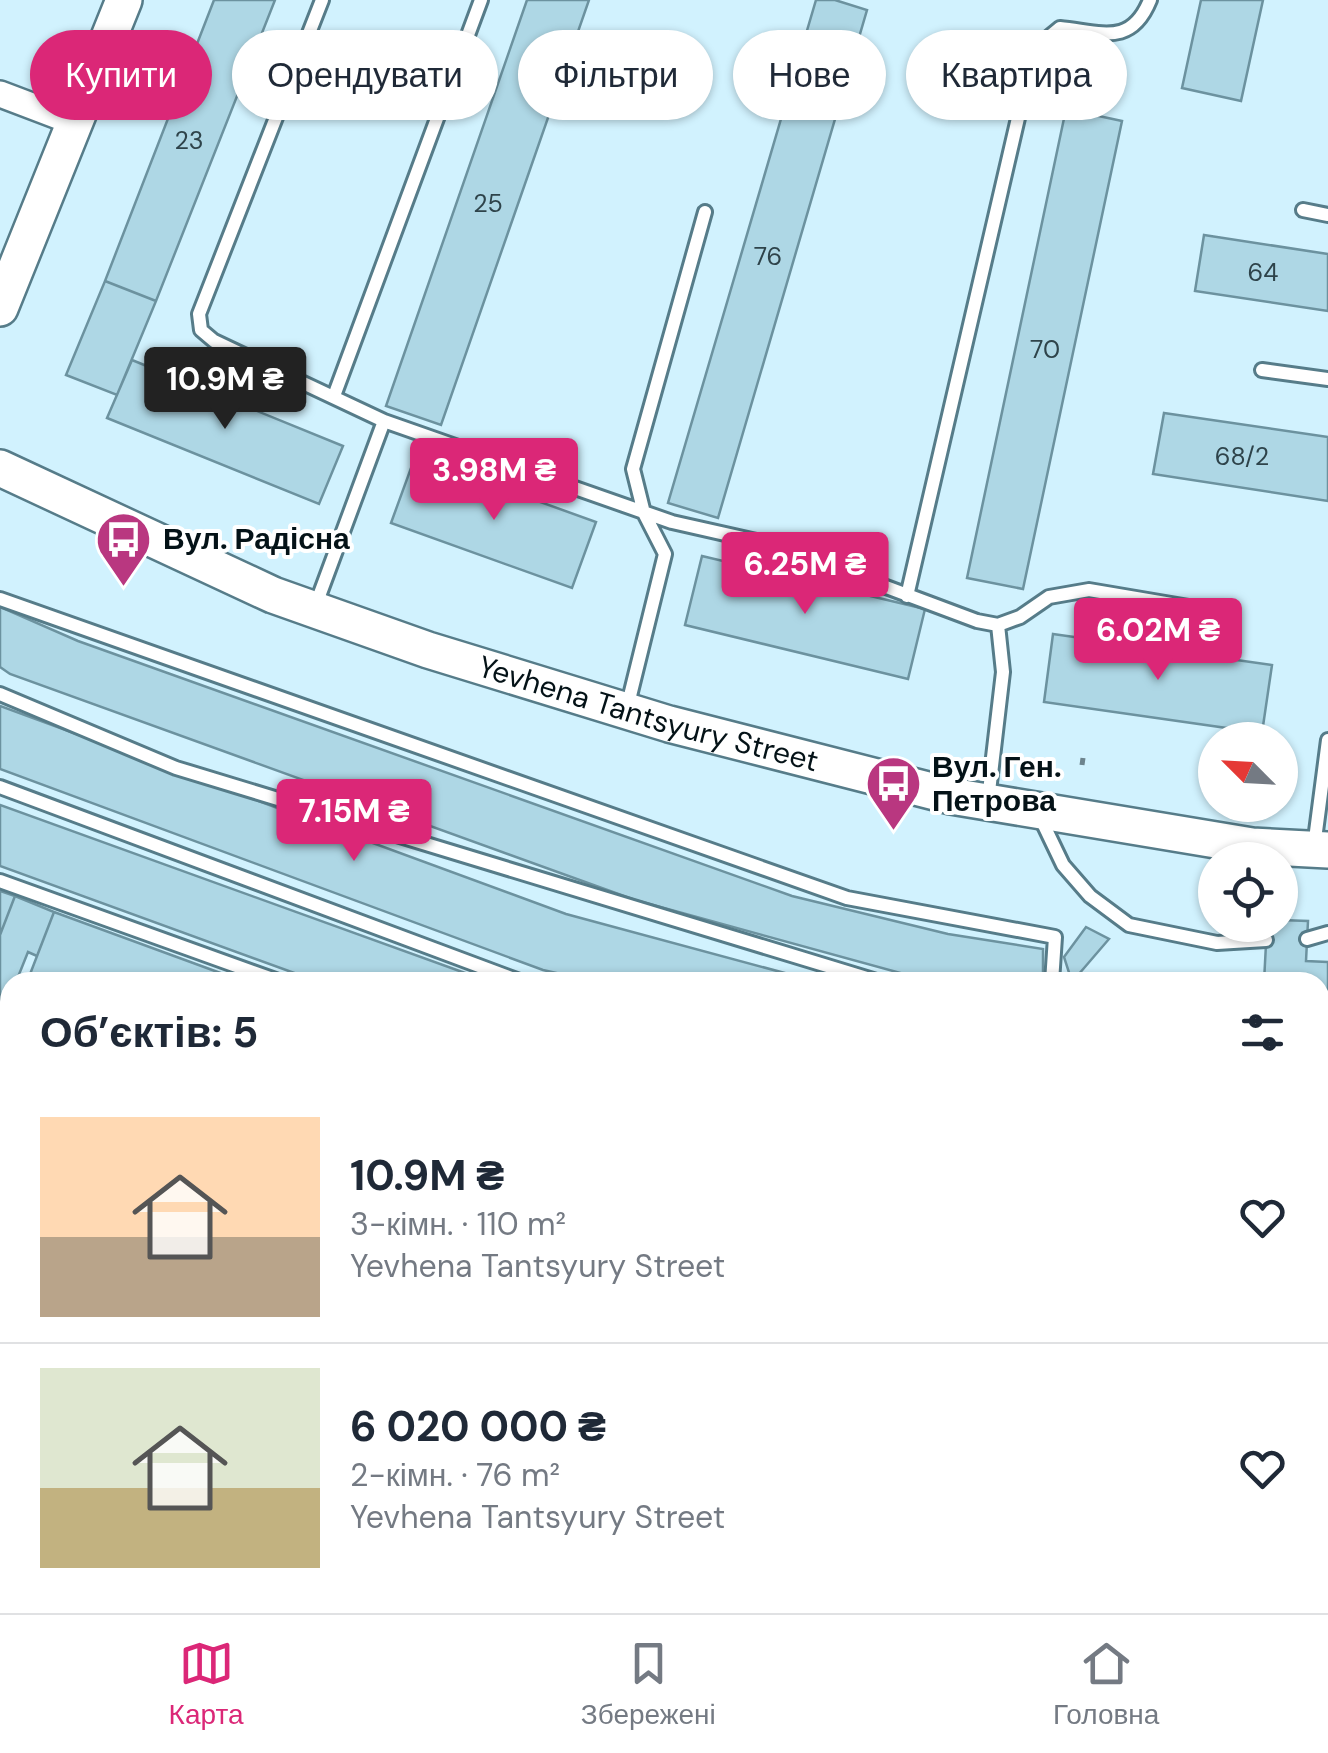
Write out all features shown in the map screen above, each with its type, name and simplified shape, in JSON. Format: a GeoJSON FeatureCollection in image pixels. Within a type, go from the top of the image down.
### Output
{"type":"FeatureCollection","features":[{"type":"Feature","properties":{"kind":"street"},"geometry":{"type":"LineString","coordinates":[[0,308],[124,0]]}},
{"type":"Feature","properties":{"kind":"street"},"geometry":{"type":"LineString","coordinates":[[0,94],[74,122]]}},
{"type":"Feature","properties":{"kind":"street","name":"Yevhena Tantsyury Street"},"geometry":{"type":"LineString","coordinates":[[0,468],[273,595],[428,650],[626,711],[898,783],[988,802],[1252,846],[1321,850]]}},
{"type":"Feature","properties":{"kind":"lane"},"geometry":{"type":"LineString","coordinates":[[322,0],[199,314],[201,330],[214,342],[384,421],[672,522],[774,546],[977,622],[998,625],[1020,617],[1049,598],[1090,590],[1201,609]]}},
{"type":"Feature","properties":{"kind":"lane"},"geometry":{"type":"LineString","coordinates":[[334,396],[481,0]]}},
{"type":"Feature","properties":{"kind":"lane"},"geometry":{"type":"LineString","coordinates":[[907,596],[1028,75],[1042,42],[1060,28],[1118,34],[1133,27],[1150,0]]}},
{"type":"Feature","properties":{"kind":"lane"},"geometry":{"type":"LineString","coordinates":[[1303,210],[1328,214]]}},
{"type":"Feature","properties":{"kind":"lane"},"geometry":{"type":"LineString","coordinates":[[626,711],[666,554],[644,512],[633,469],[705,212]]}},
{"type":"Feature","properties":{"kind":"lane"},"geometry":{"type":"LineString","coordinates":[[1262,370],[1328,379]]}},
{"type":"Feature","properties":{"kind":"lane"},"geometry":{"type":"LineString","coordinates":[[314,610],[384,421]]}},
{"type":"Feature","properties":{"kind":"lane"},"geometry":{"type":"LineString","coordinates":[[0,599],[847,898],[1055,938],[1053,972]]}},
{"type":"Feature","properties":{"kind":"lane"},"geometry":{"type":"LineString","coordinates":[[988,802],[1003,672],[998,625]]}},
{"type":"Feature","properties":{"kind":"lane"},"geometry":{"type":"LineString","coordinates":[[0,694],[176,768],[847,972]]}},
{"type":"Feature","properties":{"kind":"lane"},"geometry":{"type":"LineString","coordinates":[[1321,850],[1328,740]]}},
{"type":"Feature","properties":{"kind":"lane"},"geometry":{"type":"LineString","coordinates":[[0,787],[495,972]]}},
{"type":"Feature","properties":{"kind":"lane"},"geometry":{"type":"LineString","coordinates":[[1036,810],[1063,864],[1090,896],[1129,925],[1198,938]]}},
{"type":"Feature","properties":{"kind":"lane"},"geometry":{"type":"LineString","coordinates":[[0,880],[253,972]]}},
{"type":"Feature","properties":{"kind":"lane"},"geometry":{"type":"LineString","coordinates":[[1307,939],[1328,934]]}},
{"type":"Feature","properties":{"kind":"building"},"geometry":{"type":"Polygon","coordinates":[[[214,0],[275,0],[263,30],[232,30],[232,109],[156,301],[105,281],[167,120],[212,120],[212,30],[202,30],[214,0]]]}},
{"type":"Feature","properties":{"kind":"building"},"geometry":{"type":"Polygon","coordinates":[[[527,0],[589,0],[579,30],[518,30],[518,120],[547,120],[441,425],[386,406],[485,120],[498,120],[498,84],[527,0]]]}},
{"type":"Feature","properties":{"kind":"building"},"geometry":{"type":"Polygon","coordinates":[[[816,0],[835,0],[867,10],[861,30],[807,30],[816,0]]]}},
{"type":"Feature","properties":{"kind":"building"},"geometry":{"type":"Polygon","coordinates":[[[1201,0],[1263,0],[1241,101],[1182,88],[1201,0]]]}},
{"type":"Feature","properties":{"kind":"building"},"geometry":{"type":"Polygon","coordinates":[[[781,120],[835,120],[718,518],[668,503],[781,120]]]}},
{"type":"Feature","properties":{"kind":"building"},"geometry":{"type":"Polygon","coordinates":[[[1064,120],[1122,121],[1023,589],[967,578],[1064,120]]]}},
{"type":"Feature","properties":{"kind":"building"},"geometry":{"type":"Polygon","coordinates":[[[1204,235],[1328,254],[1328,311],[1195,291],[1204,235]]]}},
{"type":"Feature","properties":{"kind":"building"},"geometry":{"type":"Polygon","coordinates":[[[105,281],[156,301],[117,395],[66,375],[105,281]]]}},
{"type":"Feature","properties":{"kind":"building"},"geometry":{"type":"Polygon","coordinates":[[[132,360],[343,446],[319,504],[107,418],[132,360]]]}},
{"type":"Feature","properties":{"kind":"building"},"geometry":{"type":"Polygon","coordinates":[[[1164,413],[1328,437],[1328,501],[1153,474],[1164,413]]]}},
{"type":"Feature","properties":{"kind":"building"},"geometry":{"type":"Polygon","coordinates":[[[415,457],[596,522],[572,588],[391,523],[415,457]]]}},
{"type":"Feature","properties":{"kind":"building"},"geometry":{"type":"Polygon","coordinates":[[[702,556],[925,609],[908,679],[685,625],[702,556]]]}},
{"type":"Feature","properties":{"kind":"building"},"geometry":{"type":"Polygon","coordinates":[[[0,607],[78,641],[792,896],[948,934],[1043,949],[1043,972],[897,972],[635,900],[10,674],[0,667],[0,607]]]}},
{"type":"Feature","properties":{"kind":"building"},"geometry":{"type":"Polygon","coordinates":[[[1053,634],[1272,665],[1264,722],[1198,724],[1044,702],[1053,634]]]}},
{"type":"Feature","properties":{"kind":"building"},"geometry":{"type":"Polygon","coordinates":[[[0,706],[566,914],[781,972],[543,970],[0,769],[0,706]]]}},
{"type":"Feature","properties":{"kind":"building"},"geometry":{"type":"Polygon","coordinates":[[[0,805],[462,972],[292,972],[0,866],[0,805]]]}},
{"type":"Feature","properties":{"kind":"building"},"geometry":{"type":"Polygon","coordinates":[[[0,891],[15,896],[0,935],[0,891]]]}},
{"type":"Feature","properties":{"kind":"building"},"geometry":{"type":"Polygon","coordinates":[[[15,896],[54,912],[37,956],[28,952],[20,972],[0,972],[0,935],[15,896]]]}},
{"type":"Feature","properties":{"kind":"building"},"geometry":{"type":"Polygon","coordinates":[[[54,912],[218,972],[31,972],[54,912]]]}},
{"type":"Feature","properties":{"kind":"building"},"geometry":{"type":"Polygon","coordinates":[[[1298,921],[1308,921],[1306,961],[1328,962],[1328,972],[1265,972],[1266,942],[1298,942],[1298,921]]]}},
{"type":"Feature","properties":{"kind":"building"},"geometry":{"type":"Polygon","coordinates":[[[1086,927],[1109,939],[1081,972],[1069,972],[1064,957],[1086,927]]]}},
{"type":"Feature","properties":{"kind":"place","name":"Вул. Радісна"},"geometry":{"type":"Point","coordinates":[124,588]}},
{"type":"Feature","properties":{"kind":"place","name":"Вул. Ген. Петрова"},"geometry":{"type":"Point","coordinates":[893,833]}}]}
